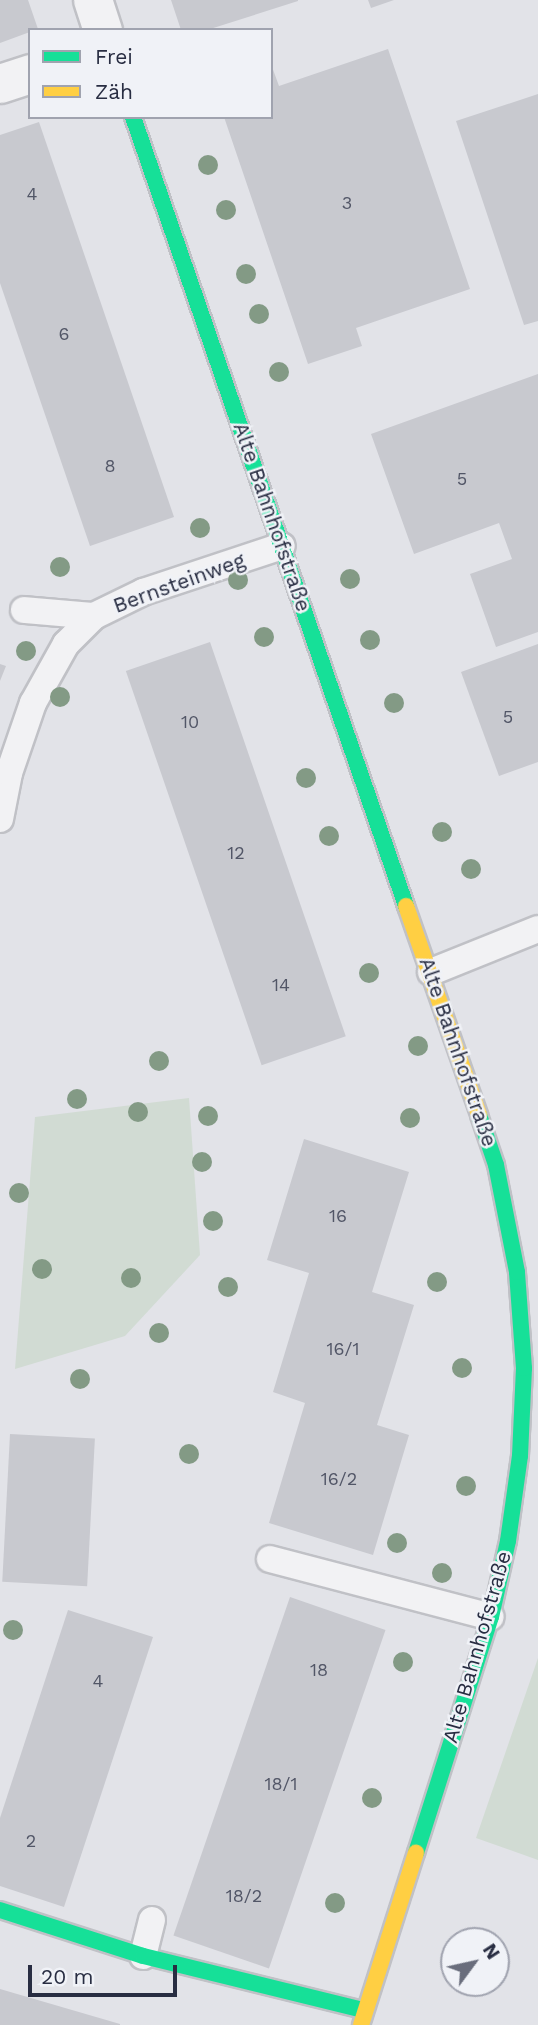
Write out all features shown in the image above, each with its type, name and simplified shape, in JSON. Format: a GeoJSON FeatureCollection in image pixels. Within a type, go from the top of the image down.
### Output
{"type":"FeatureCollection","features":[{"type":"Feature","properties":{"kind":"street"},"geometry":{"type":"LineString","coordinates":[[93,0],[102,28]]}},
{"type":"Feature","properties":{"kind":"street"},"geometry":{"type":"LineString","coordinates":[[0,85],[28,75]]}},
{"type":"Feature","properties":{"kind":"street","name":"Alte Bahnhofstraße"},"geometry":{"type":"LineString","coordinates":[[134,119],[496,1166],[517,1272],[524,1368],[520,1455],[508,1541],[491,1617],[362,2017]]}},
{"type":"Feature","properties":{"kind":"street"},"geometry":{"type":"LineString","coordinates":[[0,1910],[142,1956],[362,2017]]}},
{"type":"Feature","properties":{"kind":"lane","name":"Bernsteinweg"},"geometry":{"type":"LineString","coordinates":[[0,819],[9,773],[33,703],[66,644],[94,616],[143,592],[282,546]]}},
{"type":"Feature","properties":{"kind":"lane"},"geometry":{"type":"LineString","coordinates":[[24,610],[94,616]]}},
{"type":"Feature","properties":{"kind":"lane"},"geometry":{"type":"LineString","coordinates":[[431,972],[538,929]]}},
{"type":"Feature","properties":{"kind":"lane"},"geometry":{"type":"LineString","coordinates":[[270,1559],[491,1617]]}},
{"type":"Feature","properties":{"kind":"lane"},"geometry":{"type":"LineString","coordinates":[[142,1956],[152,1920]]}},
{"type":"Feature","properties":{"kind":"shaded area"},"geometry":{"type":"Polygon","coordinates":[[[189,1098],[200,1255],[125,1336],[15,1369],[35,1117],[189,1098]]]}},
{"type":"Feature","properties":{"kind":"shaded area"},"geometry":{"type":"Polygon","coordinates":[[[538,1658],[538,1860],[476,1838],[538,1658]]]}},
{"type":"Feature","properties":{"kind":"building"},"geometry":{"type":"Polygon","coordinates":[[[0,0],[28,0],[38,28],[28,28],[28,33],[0,43],[0,0]]]}},
{"type":"Feature","properties":{"kind":"building"},"geometry":{"type":"Polygon","coordinates":[[[171,0],[298,0],[213,28],[180,28],[171,0]]]}},
{"type":"Feature","properties":{"kind":"building"},"geometry":{"type":"Polygon","coordinates":[[[368,0],[394,0],[371,8],[368,0]]]}},
{"type":"Feature","properties":{"kind":"building"},"geometry":{"type":"Polygon","coordinates":[[[388,49],[470,289],[356,328],[362,346],[308,364],[225,119],[273,119],[273,70],[279,86],[388,49]]]}},
{"type":"Feature","properties":{"kind":"building"},"geometry":{"type":"Polygon","coordinates":[[[538,94],[538,321],[524,325],[456,121],[538,94]]]}},
{"type":"Feature","properties":{"kind":"building"},"geometry":{"type":"Polygon","coordinates":[[[39,122],[174,517],[90,546],[0,283],[0,135],[39,122]]]}},
{"type":"Feature","properties":{"kind":"building"},"geometry":{"type":"Polygon","coordinates":[[[538,374],[538,632],[496,647],[470,574],[512,559],[499,523],[414,554],[371,434],[538,374]]]}},
{"type":"Feature","properties":{"kind":"building"},"geometry":{"type":"Polygon","coordinates":[[[210,642],[346,1036],[262,1065],[126,671],[210,642]]]}},
{"type":"Feature","properties":{"kind":"building"},"geometry":{"type":"Polygon","coordinates":[[[538,644],[538,762],[499,776],[461,672],[538,644]]]}},
{"type":"Feature","properties":{"kind":"building"},"geometry":{"type":"Polygon","coordinates":[[[0,664],[6,666],[0,681],[0,664]]]}},
{"type":"Feature","properties":{"kind":"building"},"geometry":{"type":"Polygon","coordinates":[[[304,1139],[409,1172],[372,1292],[414,1305],[377,1425],[409,1435],[373,1555],[269,1523],[305,1403],[273,1392],[309,1273],[267,1260],[304,1139]]]}},
{"type":"Feature","properties":{"kind":"building"},"geometry":{"type":"Polygon","coordinates":[[[10,1434],[95,1438],[87,1586],[2,1582],[10,1434]]]}},
{"type":"Feature","properties":{"kind":"building"},"geometry":{"type":"Polygon","coordinates":[[[290,1597],[385,1630],[269,1968],[173,1935],[290,1597]]]}},
{"type":"Feature","properties":{"kind":"building"},"geometry":{"type":"Polygon","coordinates":[[[68,1610],[153,1637],[64,1907],[0,1886],[0,1818],[68,1610]]]}},
{"type":"Feature","properties":{"kind":"building"},"geometry":{"type":"Polygon","coordinates":[[[0,1989],[120,2024],[120,2025],[0,2025],[0,1989]]]}},
{"type":"Feature","properties":{"kind":"traffic: fast"},"geometry":{"type":"LineString","coordinates":[[134,119],[406,906]]}},
{"type":"Feature","properties":{"kind":"traffic: fast"},"geometry":{"type":"LineString","coordinates":[[416,1853],[491,1617],[508,1541],[520,1456],[524,1368],[517,1272],[496,1165],[479,1115]]}},
{"type":"Feature","properties":{"kind":"traffic: fast"},"geometry":{"type":"LineString","coordinates":[[0,1910],[143,1956],[363,2010]]}},
{"type":"Feature","properties":{"kind":"traffic: slow"},"geometry":{"type":"LineString","coordinates":[[406,906],[479,1115]]}},
{"type":"Feature","properties":{"kind":"traffic: slow"},"geometry":{"type":"LineString","coordinates":[[361,2025],[416,1853]]}}]}
